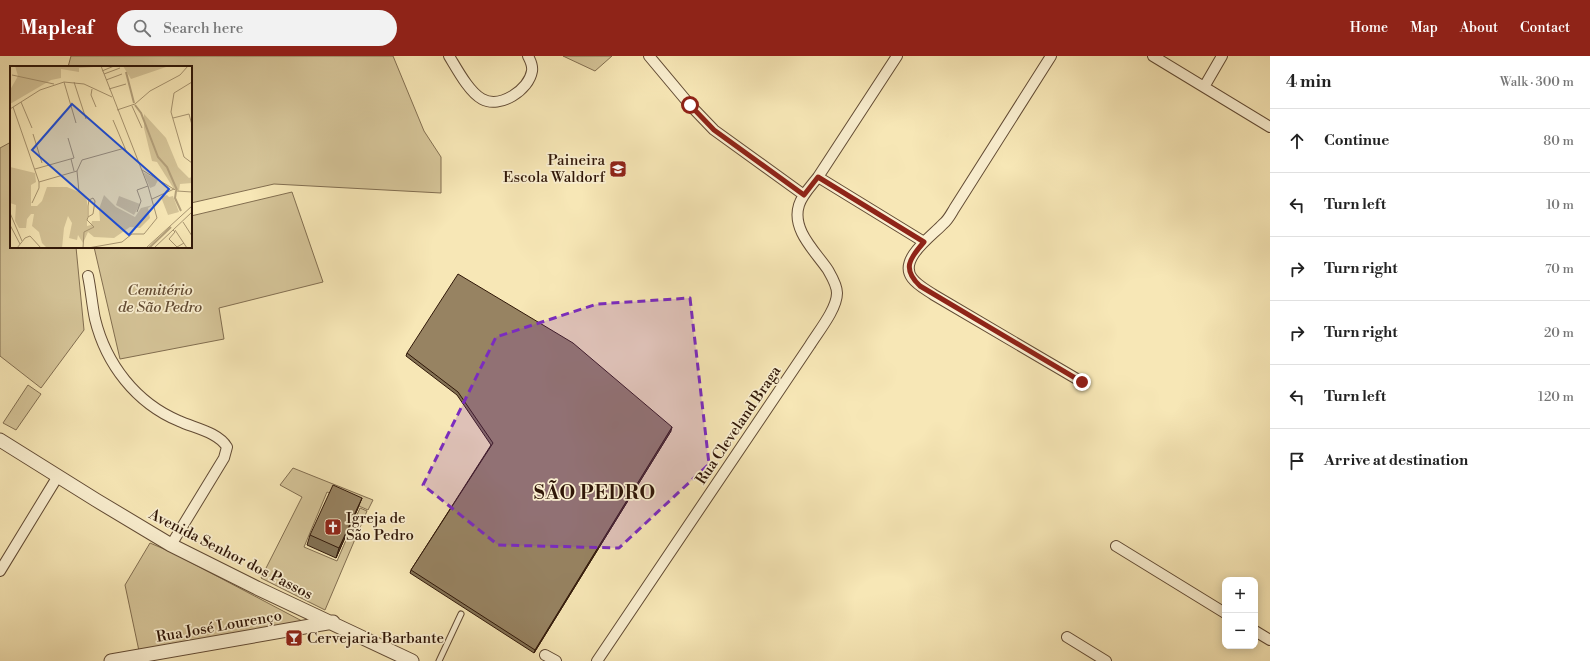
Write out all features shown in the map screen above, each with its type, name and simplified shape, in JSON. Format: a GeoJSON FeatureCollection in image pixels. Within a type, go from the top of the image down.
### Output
{"type":"FeatureCollection","features":[{"type":"Feature","properties":{"kind":"street"},"geometry":{"type":"LineString","coordinates":[[448,56],[471,89],[481,99],[490,103],[500,102],[510,98],[524,84],[532,70],[528,56]]}},
{"type":"Feature","properties":{"kind":"street"},"geometry":{"type":"LineString","coordinates":[[649,56],[690,105],[714,130],[804,195]]}},
{"type":"Feature","properties":{"kind":"street","name":"Rua Cleveland Braga"},"geometry":{"type":"LineString","coordinates":[[597,661],[810,345],[833,306],[837,293],[833,279],[807,242],[800,228],[797,217],[799,205],[804,195],[818,177],[896,56]]}},
{"type":"Feature","properties":{"kind":"street"},"geometry":{"type":"LineString","coordinates":[[1051,56],[945,223],[916,251],[910,261],[909,271],[912,278],[920,286],[1082,382]]}},
{"type":"Feature","properties":{"kind":"street"},"geometry":{"type":"LineString","coordinates":[[1154,56],[1270,126]]}},
{"type":"Feature","properties":{"kind":"street"},"geometry":{"type":"LineString","coordinates":[[1204,87],[1222,56]]}},
{"type":"Feature","properties":{"kind":"street"},"geometry":{"type":"LineString","coordinates":[[818,177],[924,242]]}},
{"type":"Feature","properties":{"kind":"street"},"geometry":{"type":"LineString","coordinates":[[88,276],[95,319],[103,343],[117,369],[132,388],[147,403],[162,414],[219,438],[227,446],[224,458],[171,545]]}},
{"type":"Feature","properties":{"kind":"street","name":"Avenida Senhor dos Passos"},"geometry":{"type":"LineString","coordinates":[[0,440],[171,545],[257,588],[333,622],[412,661]]}},
{"type":"Feature","properties":{"kind":"street"},"geometry":{"type":"LineString","coordinates":[[0,571],[58,476]]}},
{"type":"Feature","properties":{"kind":"street"},"geometry":{"type":"LineString","coordinates":[[1116,546],[1222,611]]}},
{"type":"Feature","properties":{"kind":"street","name":"Rua José Lourenço"},"geometry":{"type":"LineString","coordinates":[[111,661],[333,622]]}},
{"type":"Feature","properties":{"kind":"street"},"geometry":{"type":"LineString","coordinates":[[1258,633],[1270,640]]}},
{"type":"Feature","properties":{"kind":"street"},"geometry":{"type":"LineString","coordinates":[[1067,637],[1106,661]]}},
{"type":"Feature","properties":{"kind":"street"},"geometry":{"type":"LineString","coordinates":[[545,655],[556,661]]}},
{"type":"Feature","properties":{"kind":"lane"},"geometry":{"type":"LineString","coordinates":[[439,661],[461,614]]}},
{"type":"Feature","properties":{"kind":"highlighted area"},"geometry":{"type":"Polygon","coordinates":[[[690,298],[709,464],[619,548],[498,545],[423,485],[496,337],[597,304],[690,298]]]}},
{"type":"Feature","properties":{"kind":"green space"},"geometry":{"type":"Polygon","coordinates":[[[71,56],[393,56],[424,131],[441,157],[441,193],[274,184],[192,203],[192,66],[68,66],[71,56]]]}},
{"type":"Feature","properties":{"kind":"green space"},"geometry":{"type":"Polygon","coordinates":[[[563,56],[612,56],[595,71],[563,56]]]}},
{"type":"Feature","properties":{"kind":"green space"},"geometry":{"type":"Polygon","coordinates":[[[10,143],[10,248],[76,248],[84,330],[41,388],[0,356],[0,148],[10,143]]]}},
{"type":"Feature","properties":{"kind":"green space","name":"Cemitério de São Pedro"},"geometry":{"type":"Polygon","coordinates":[[[292,192],[323,282],[219,308],[224,339],[120,359],[94,248],[192,248],[192,216],[292,192]]]}},
{"type":"Feature","properties":{"kind":"green space"},"geometry":{"type":"Polygon","coordinates":[[[28,385],[41,394],[16,430],[3,423],[28,385]]]}},
{"type":"Feature","properties":{"kind":"green space"},"geometry":{"type":"Polygon","coordinates":[[[293,468],[373,500],[368,510],[327,492],[304,547],[337,561],[360,508],[367,511],[325,610],[261,578],[302,497],[280,485],[293,468]]]}},
{"type":"Feature","properties":{"kind":"green space"},"geometry":{"type":"Polygon","coordinates":[[[150,543],[171,552],[302,621],[139,651],[125,585],[150,543]]]}},
{"type":"Feature","properties":{"kind":"building"},"geometry":{"type":"Polygon","coordinates":[[[458,274],[573,343],[672,427],[535,650],[411,570],[493,443],[458,392],[407,353],[458,274]]]}},
{"type":"Feature","properties":{"kind":"building","name":"Igreja de São Pedro"},"geometry":{"type":"Polygon","coordinates":[[[333,485],[362,498],[339,548],[310,535],[333,485]]]}},
{"type":"Feature","properties":{"kind":"place","name":"Paineira Escola Waldorf"},"geometry":{"type":"Point","coordinates":[618,169]}},
{"type":"Feature","properties":{"kind":"place","name":"Igreja de São Pedro"},"geometry":{"type":"Point","coordinates":[333,527]}},
{"type":"Feature","properties":{"kind":"place","name":"Cervejaria Barbante"},"geometry":{"type":"Point","coordinates":[294,638]}},
{"type":"Feature","properties":{"kind":"district","name":"SÃO PEDRO"},"geometry":{"type":"Point","coordinates":[595,492]}},
{"type":"Feature","properties":{"kind":"route"},"geometry":{"type":"LineString","coordinates":[[690,105],[714,130],[804,195],[818,177],[924,242],[910,261],[909,271],[912,278],[920,286],[1082,382]]}}]}
